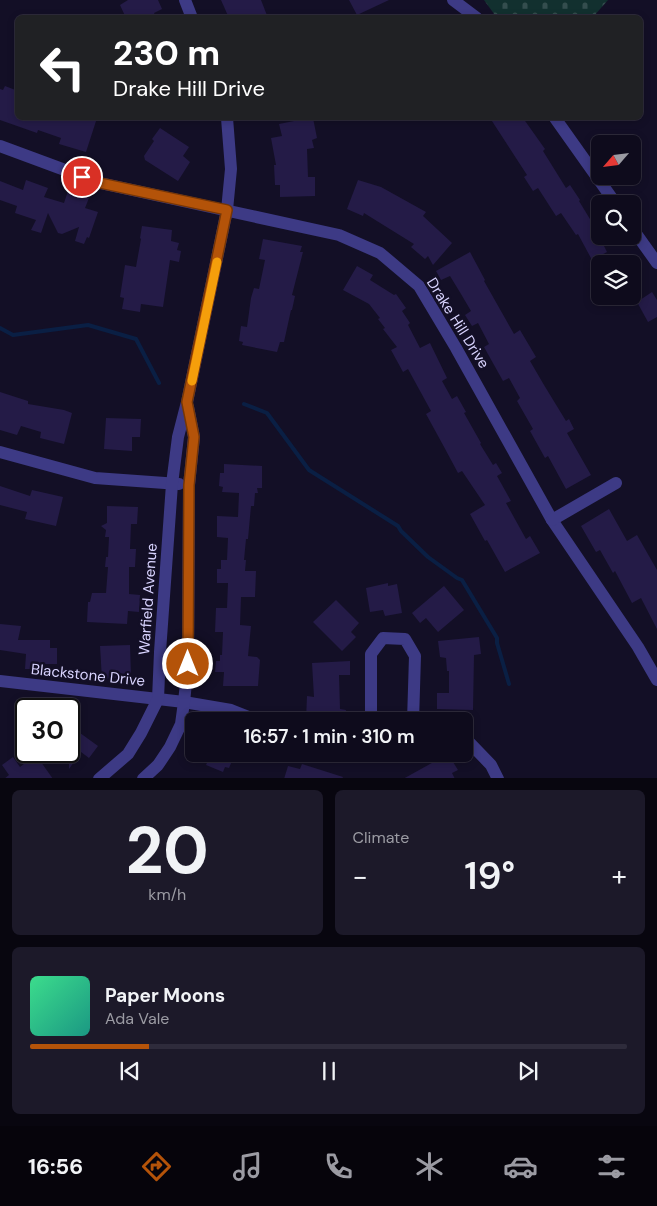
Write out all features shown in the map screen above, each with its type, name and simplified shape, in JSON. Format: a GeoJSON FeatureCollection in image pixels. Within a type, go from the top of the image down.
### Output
{"type":"FeatureCollection","features":[{"type":"Feature","properties":{"kind":"street"},"geometry":{"type":"LineString","coordinates":[[185,0],[191,15]]}},
{"type":"Feature","properties":{"kind":"street"},"geometry":{"type":"LineString","coordinates":[[454,0],[473,15]]}},
{"type":"Feature","properties":{"kind":"street","name":"Warfield Avenue"},"geometry":{"type":"LineString","coordinates":[[99,778],[128,754],[158,699],[172,484],[178,437],[227,210],[231,169],[227,120]]}},
{"type":"Feature","properties":{"kind":"street"},"geometry":{"type":"LineString","coordinates":[[556,120],[610,195]]}},
{"type":"Feature","properties":{"kind":"street","name":"Drake Hill Drive"},"geometry":{"type":"LineString","coordinates":[[0,146],[100,183],[338,234],[380,252],[419,286],[456,348],[552,520],[638,647],[657,680]]}},
{"type":"Feature","properties":{"kind":"street"},"geometry":{"type":"LineString","coordinates":[[641,241],[657,263]]}},
{"type":"Feature","properties":{"kind":"street","name":"Warfield Avenue"},"geometry":{"type":"LineString","coordinates":[[143,778],[158,765],[170,747],[181,724],[184,702],[188,664],[189,485],[194,437],[187,402]]}},
{"type":"Feature","properties":{"kind":"street"},"geometry":{"type":"LineString","coordinates":[[0,452],[95,478],[189,485]]}},
{"type":"Feature","properties":{"kind":"street"},"geometry":{"type":"LineString","coordinates":[[552,520],[616,483]]}},
{"type":"Feature","properties":{"kind":"street"},"geometry":{"type":"LineString","coordinates":[[371,712],[370,654],[383,638],[405,640],[415,656],[413,712]]}},
{"type":"Feature","properties":{"kind":"street","name":"Blackstone Drive"},"geometry":{"type":"LineString","coordinates":[[0,681],[184,702],[236,712]]}},
{"type":"Feature","properties":{"kind":"street"},"geometry":{"type":"LineString","coordinates":[[473,747],[490,765],[498,778]]}},
{"type":"Feature","properties":{"kind":"green space"},"geometry":{"type":"Polygon","coordinates":[[[484,0],[608,0],[595,15],[495,15],[484,0]]]}},
{"type":"Feature","properties":{"kind":"building"},"geometry":{"type":"Polygon","coordinates":[[[128,0],[158,0],[162,9],[154,13],[155,15],[125,15],[120,5],[128,0]]]}},
{"type":"Feature","properties":{"kind":"building"},"geometry":{"type":"Polygon","coordinates":[[[221,0],[261,0],[267,15],[228,15],[221,0]]]}},
{"type":"Feature","properties":{"kind":"building"},"geometry":{"type":"Polygon","coordinates":[[[349,0],[389,0],[357,15],[349,0]]]}},
{"type":"Feature","properties":{"kind":"building"},"geometry":{"type":"Polygon","coordinates":[[[5,86],[15,90],[15,120],[96,120],[86,152],[59,144],[61,138],[38,130],[37,133],[0,120],[0,89],[3,90],[5,86]]]}},
{"type":"Feature","properties":{"kind":"building"},"geometry":{"type":"Polygon","coordinates":[[[299,120],[313,120],[317,138],[312,140],[314,148],[307,149],[308,177],[315,177],[315,196],[280,197],[280,185],[275,185],[274,165],[276,165],[271,138],[282,136],[279,124],[299,120]]]}},
{"type":"Feature","properties":{"kind":"building"},"geometry":{"type":"Polygon","coordinates":[[[491,120],[524,120],[545,149],[543,151],[566,188],[570,185],[580,200],[591,221],[591,245],[604,245],[607,252],[601,255],[591,255],[591,258],[578,234],[576,235],[561,213],[556,216],[538,188],[533,191],[524,177],[527,175],[491,120]]]}},
{"type":"Feature","properties":{"kind":"building"},"geometry":{"type":"Polygon","coordinates":[[[160,128],[189,147],[183,156],[190,162],[178,181],[145,160],[144,156],[160,128]]]}},
{"type":"Feature","properties":{"kind":"building"},"geometry":{"type":"Polygon","coordinates":[[[26,180],[48,188],[44,197],[64,203],[68,191],[89,198],[85,208],[98,212],[89,238],[87,237],[84,244],[75,241],[79,227],[62,234],[58,233],[48,213],[41,233],[31,230],[36,220],[15,213],[17,206],[0,200],[0,181],[23,190],[26,180]]]}},
{"type":"Feature","properties":{"kind":"building"},"geometry":{"type":"Polygon","coordinates":[[[358,180],[381,187],[426,212],[423,216],[452,243],[433,265],[428,256],[425,259],[411,247],[414,244],[364,213],[363,216],[347,209],[358,180]]]}},
{"type":"Feature","properties":{"kind":"building"},"geometry":{"type":"Polygon","coordinates":[[[142,226],[172,230],[171,241],[179,243],[177,250],[181,251],[179,262],[170,260],[163,307],[141,304],[140,312],[122,309],[124,298],[120,297],[125,265],[136,267],[142,226]]]}},
{"type":"Feature","properties":{"kind":"building"},"geometry":{"type":"Polygon","coordinates":[[[263,239],[302,246],[300,252],[303,252],[292,295],[295,296],[284,342],[280,342],[277,352],[242,345],[243,342],[239,341],[241,326],[247,327],[254,288],[259,289],[265,260],[259,259],[263,239]]]}},
{"type":"Feature","properties":{"kind":"building"},"geometry":{"type":"Polygon","coordinates":[[[470,252],[514,334],[520,330],[536,357],[530,361],[566,421],[569,419],[574,429],[567,433],[591,475],[566,489],[548,456],[545,458],[530,431],[533,429],[517,401],[520,398],[509,378],[503,381],[484,347],[489,344],[478,323],[472,326],[465,315],[471,311],[461,294],[450,276],[441,280],[436,271],[470,252]]]}},
{"type":"Feature","properties":{"kind":"building"},"geometry":{"type":"Polygon","coordinates":[[[357,266],[373,275],[370,280],[394,295],[396,294],[406,308],[402,311],[410,323],[408,325],[420,348],[430,343],[447,378],[442,381],[452,399],[457,396],[480,444],[493,465],[496,463],[502,473],[497,476],[511,501],[506,503],[526,539],[530,536],[540,553],[505,572],[487,540],[485,541],[470,514],[485,505],[462,471],[458,473],[426,414],[431,411],[408,369],[403,372],[391,350],[397,347],[383,329],[385,328],[378,319],[380,318],[369,304],[343,290],[357,266]]]}},
{"type":"Feature","properties":{"kind":"building"},"geometry":{"type":"Polygon","coordinates":[[[652,292],[657,300],[657,317],[648,322],[639,305],[641,305],[641,299],[652,292]]]}},
{"type":"Feature","properties":{"kind":"building"},"geometry":{"type":"Polygon","coordinates":[[[0,392],[28,401],[28,404],[72,413],[64,444],[40,438],[41,432],[21,426],[17,435],[0,430],[0,392]]]}},
{"type":"Feature","properties":{"kind":"building"},"geometry":{"type":"Polygon","coordinates":[[[106,418],[141,419],[140,437],[132,437],[132,451],[104,449],[106,418]]]}},
{"type":"Feature","properties":{"kind":"building"},"geometry":{"type":"Polygon","coordinates":[[[224,464],[262,466],[262,488],[257,488],[258,493],[255,493],[254,506],[251,506],[244,560],[246,560],[245,571],[256,571],[255,597],[241,597],[240,625],[251,626],[248,656],[257,657],[260,660],[258,686],[223,686],[224,672],[215,672],[216,661],[220,661],[220,655],[222,655],[223,632],[215,632],[216,608],[227,608],[228,583],[217,583],[217,569],[221,569],[221,560],[227,560],[228,538],[217,537],[217,516],[238,517],[239,493],[222,492],[223,487],[219,486],[220,473],[224,473],[224,464]]]}},
{"type":"Feature","properties":{"kind":"building"},"geometry":{"type":"Polygon","coordinates":[[[0,486],[30,496],[32,490],[63,497],[56,526],[25,519],[27,512],[0,505],[0,486]]]}},
{"type":"Feature","properties":{"kind":"building"},"geometry":{"type":"Polygon","coordinates":[[[107,506],[138,507],[137,524],[131,524],[130,549],[136,549],[135,567],[129,567],[129,594],[140,595],[139,612],[128,611],[127,624],[87,622],[88,602],[90,602],[92,593],[106,593],[108,567],[105,567],[106,557],[108,557],[109,537],[105,537],[106,530],[101,526],[107,523],[107,506]]]}},
{"type":"Feature","properties":{"kind":"building"},"geometry":{"type":"Polygon","coordinates":[[[609,509],[627,541],[637,535],[657,570],[657,629],[641,598],[632,603],[615,571],[613,573],[600,550],[596,552],[581,526],[609,509]]]}},
{"type":"Feature","properties":{"kind":"building"},"geometry":{"type":"Polygon","coordinates":[[[388,583],[388,586],[397,584],[402,613],[385,616],[383,610],[370,612],[366,588],[388,583]]]}},
{"type":"Feature","properties":{"kind":"building"},"geometry":{"type":"Polygon","coordinates":[[[444,586],[464,610],[438,632],[426,618],[420,623],[412,613],[444,586]]]}},
{"type":"Feature","properties":{"kind":"building"},"geometry":{"type":"Polygon","coordinates":[[[336,600],[359,623],[351,632],[356,637],[342,651],[313,622],[336,600]]]}},
{"type":"Feature","properties":{"kind":"building"},"geometry":{"type":"Polygon","coordinates":[[[0,624],[21,626],[18,640],[50,640],[50,648],[57,648],[57,664],[41,664],[41,669],[25,669],[26,654],[0,650],[0,624]]]}},
{"type":"Feature","properties":{"kind":"building"},"geometry":{"type":"Polygon","coordinates":[[[479,637],[481,654],[474,655],[473,710],[437,709],[437,693],[449,693],[449,671],[447,671],[446,658],[440,657],[438,641],[479,637]]]}},
{"type":"Feature","properties":{"kind":"building"},"geometry":{"type":"Polygon","coordinates":[[[130,645],[131,677],[102,679],[100,646],[130,645]]]}},
{"type":"Feature","properties":{"kind":"building"},"geometry":{"type":"Polygon","coordinates":[[[350,661],[350,675],[339,675],[340,709],[346,710],[346,712],[306,712],[307,696],[314,697],[312,663],[350,661]]]}},
{"type":"Feature","properties":{"kind":"building"},"geometry":{"type":"Polygon","coordinates":[[[80,733],[98,746],[89,758],[81,752],[80,753],[80,733]]]}},
{"type":"Feature","properties":{"kind":"building"},"geometry":{"type":"Polygon","coordinates":[[[13,757],[15,763],[20,767],[25,763],[42,763],[52,778],[5,778],[9,775],[2,765],[13,757]]]}},
{"type":"Feature","properties":{"kind":"building"},"geometry":{"type":"Polygon","coordinates":[[[207,762],[232,762],[229,768],[225,767],[223,772],[206,765],[207,762]]]}},
{"type":"Feature","properties":{"kind":"building"},"geometry":{"type":"Polygon","coordinates":[[[434,762],[453,762],[458,770],[452,773],[454,778],[405,778],[434,762]]]}},
{"type":"Feature","properties":{"kind":"building"},"geometry":{"type":"Polygon","coordinates":[[[302,764],[343,777],[284,778],[288,766],[300,769],[302,764]]]}},
{"type":"Feature","properties":{"kind":"waterway"},"geometry":{"type":"LineString","coordinates":[[0,328],[13,335],[88,325],[136,339],[159,383]]}},
{"type":"Feature","properties":{"kind":"waterway"},"geometry":{"type":"LineString","coordinates":[[244,404],[267,413],[309,470],[398,526],[428,557],[462,580],[497,638],[509,684]]}},
{"type":"Feature","properties":{"kind":"slow traffic"},"geometry":{"type":"LineString","coordinates":[[192,381],[217,262]]}},
{"type":"Feature","properties":{"kind":"route"},"geometry":{"type":"LineString","coordinates":[[82,177],[100,183],[227,210],[187,402],[194,437],[189,485],[188,664]]}}]}
